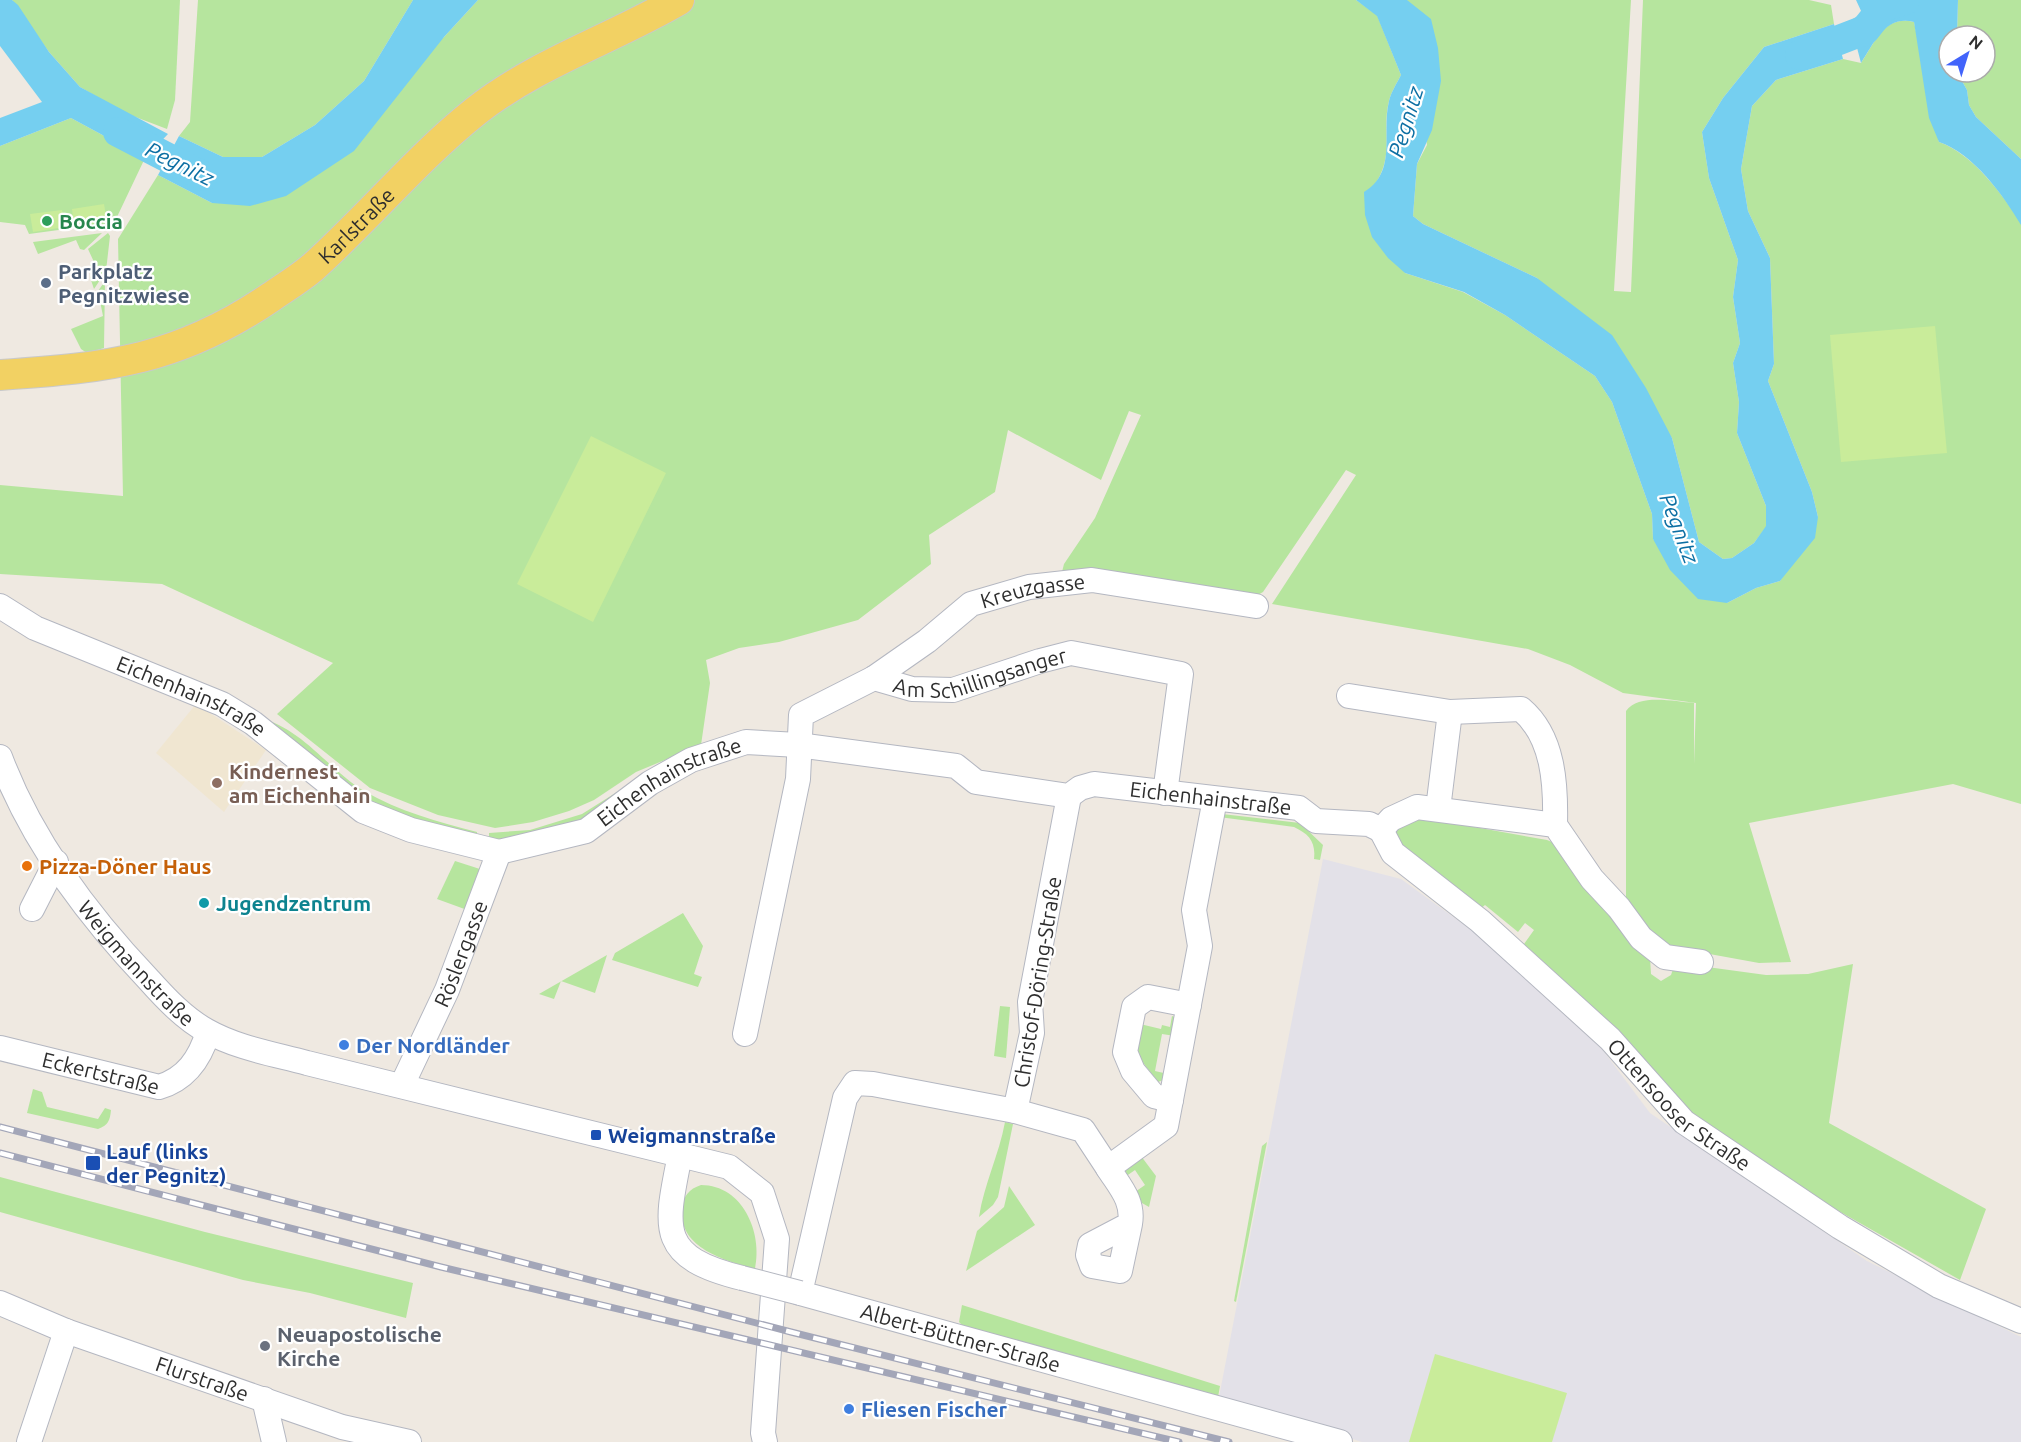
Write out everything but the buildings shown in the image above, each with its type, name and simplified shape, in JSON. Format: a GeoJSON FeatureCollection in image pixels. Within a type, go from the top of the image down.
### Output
{"type":"FeatureCollection","features":[{"type":"Feature","properties":{"kind":"main road","name":"Karlstraße"},"geometry":{"type":"LineString","coordinates":[[0,375],[113,365],[168,351],[205,335],[254,308],[310,270],[450,133],[505,90],[545,66],[609,38],[679,0]]}},
{"type":"Feature","properties":{"kind":"street","name":"Kreuzgasse"},"geometry":{"type":"LineString","coordinates":[[798,745],[801,715],[874,678],[971,604],[1029,587],[1092,580],[1256,606]]}},
{"type":"Feature","properties":{"kind":"street","name":"Eichenhainstraße"},"geometry":{"type":"LineString","coordinates":[[0,606],[35,628],[222,704],[253,723],[363,811],[422,833],[500,852],[586,831],[650,783],[691,760],[746,742],[798,745],[956,766],[976,782],[1069,796],[1080,788],[1094,784],[1299,808],[1316,821],[1370,824],[1381,831]]}},
{"type":"Feature","properties":{"kind":"street","name":"Am Schillingsanger"},"geometry":{"type":"LineString","coordinates":[[874,678],[912,689],[953,690],[1071,653],[1181,674],[1165,793]]}},
{"type":"Feature","properties":{"kind":"street"},"geometry":{"type":"LineString","coordinates":[[1349,696],[1450,712],[1521,709],[1532,719],[1546,748],[1556,782],[1555,825],[1592,879],[1619,908],[1641,938],[1665,957],[1701,962]]}},
{"type":"Feature","properties":{"kind":"street"},"geometry":{"type":"LineString","coordinates":[[1438,809],[1450,712]]}},
{"type":"Feature","properties":{"kind":"street"},"geometry":{"type":"LineString","coordinates":[[745,1034],[798,779],[798,745]]}},
{"type":"Feature","properties":{"kind":"street","name":"Weigmannstraße"},"geometry":{"type":"LineString","coordinates":[[0,757],[28,818],[56,862],[116,946],[166,998],[191,1021],[208,1032],[242,1045],[307,1063],[729,1167],[762,1193],[777,1239],[762,1439]]}},
{"type":"Feature","properties":{"kind":"street","name":"Christof-Döring-Straße"},"geometry":{"type":"LineString","coordinates":[[800,1293],[845,1098],[855,1083],[873,1084],[1015,1111],[1032,1033],[1030,1002],[1069,796]]}},
{"type":"Feature","properties":{"kind":"street"},"geometry":{"type":"LineString","coordinates":[[1108,1168],[1166,1126],[1200,946],[1194,910],[1215,799]]}},
{"type":"Feature","properties":{"kind":"street"},"geometry":{"type":"LineString","coordinates":[[1381,831],[1391,819],[1417,807],[1555,825]]}},
{"type":"Feature","properties":{"kind":"street","name":"Ottensooser Straße"},"geometry":{"type":"LineString","coordinates":[[1381,831],[1393,854],[1480,921],[1610,1039],[1684,1122],[1850,1233],[1939,1286],[2021,1321]]}},
{"type":"Feature","properties":{"kind":"street","name":"Röslergasse"},"geometry":{"type":"LineString","coordinates":[[402,1085],[447,990],[500,852]]}},
{"type":"Feature","properties":{"kind":"street"},"geometry":{"type":"LineString","coordinates":[[32,909],[56,862]]}},
{"type":"Feature","properties":{"kind":"street"},"geometry":{"type":"LineString","coordinates":[[1171,1100],[1154,1096],[1133,1071],[1125,1052],[1134,1007],[1148,997],[1189,1005]]}},
{"type":"Feature","properties":{"kind":"street","name":"Eckertstraße"},"geometry":{"type":"LineString","coordinates":[[0,1048],[159,1087],[176,1082],[202,1050],[208,1032]]}},
{"type":"Feature","properties":{"kind":"street"},"geometry":{"type":"LineString","coordinates":[[1015,1111],[1083,1130],[1130,1202],[1130,1224]]}},
{"type":"Feature","properties":{"kind":"street","name":"Albert-Büttner-Straße"},"geometry":{"type":"LineString","coordinates":[[680,1155],[669,1208],[671,1227],[680,1250],[711,1271],[800,1293],[1340,1442]]}},
{"type":"Feature","properties":{"kind":"street","name":"Flurstraße"},"geometry":{"type":"LineString","coordinates":[[0,1303],[66,1331],[342,1427],[409,1442]]}},
{"type":"Feature","properties":{"kind":"street"},"geometry":{"type":"LineString","coordinates":[[29,1442],[66,1331]]}},
{"type":"Feature","properties":{"kind":"street"},"geometry":{"type":"LineString","coordinates":[[264,1399],[274,1442]]}},
{"type":"Feature","properties":{"kind":"shaded area","name":"Kindernest am Eichenhain"},"geometry":{"type":"Polygon","coordinates":[[[196,704],[266,750],[224,812],[156,753],[196,704]]]}},
{"type":"Feature","properties":{"kind":"shaded area"},"geometry":{"type":"Polygon","coordinates":[[[1323,859],[1401,879],[1474,932],[1602,1049],[1650,1113],[1867,1261],[2021,1337],[2021,1442],[1362,1442],[1219,1397],[1323,859]]]}},
{"type":"Feature","properties":{"kind":"green space"},"geometry":{"type":"Polygon","coordinates":[[[12,0],[180,0],[175,100],[167,129],[125,113],[80,87],[49,52],[12,0]]]}},
{"type":"Feature","properties":{"kind":"green space"},"geometry":{"type":"Polygon","coordinates":[[[198,0],[413,0],[364,81],[315,125],[262,157],[223,157],[179,136],[190,122],[198,0]]]}},
{"type":"Feature","properties":{"kind":"green space"},"geometry":{"type":"Polygon","coordinates":[[[478,0],[1356,0],[1377,15],[1401,75],[1389,101],[1384,165],[1373,187],[1405,273],[1463,292],[1505,315],[1595,376],[1612,402],[1652,514],[1653,539],[1727,603],[1756,588],[1780,581],[1818,517],[1812,492],[1768,381],[1774,364],[1770,258],[1748,211],[1741,169],[1752,106],[1776,80],[1843,59],[1861,63],[1876,39],[1888,26],[1895,22],[1914,22],[1939,142],[1952,148],[1975,165],[1996,188],[2021,223],[2021,804],[1953,784],[1749,823],[1791,962],[1759,963],[1660,945],[1626,906],[1626,711],[1632,705],[1648,700],[1694,703],[1694,764],[1696,703],[1623,693],[1570,665],[1528,649],[1272,604],[1356,475],[1346,470],[1263,592],[1249,600],[1060,580],[1064,564],[1095,518],[1141,415],[1129,411],[1101,480],[1008,430],[995,492],[929,535],[931,564],[858,620],[779,642],[739,648],[706,660],[710,683],[701,745],[636,772],[594,800],[569,811],[533,822],[495,828],[438,815],[370,788],[277,714],[333,663],[162,584],[0,574],[0,485],[123,496],[118,239],[158,175],[212,203],[444,37],[478,0]]]}},
{"type":"Feature","properties":{"kind":"green space"},"geometry":{"type":"Polygon","coordinates":[[[1407,0],[1631,0],[1614,291],[1631,292],[1643,0],[1809,0],[1831,5],[1834,24],[1764,47],[1723,98],[1702,132],[1709,178],[1738,260],[1733,297],[1740,343],[1733,363],[1739,402],[1737,433],[1766,506],[1766,527],[1754,543],[1732,558],[1723,559],[1699,542],[1672,438],[1537,278],[1423,224],[1413,216],[1417,164],[1427,145],[1407,0]]]}},
{"type":"Feature","properties":{"kind":"green space"},"geometry":{"type":"Polygon","coordinates":[[[1958,0],[2021,0],[2021,159],[1976,117],[1969,105],[1964,84],[1997,84],[1997,24],[1957,24],[1958,0]]]}},
{"type":"Feature","properties":{"kind":"green space"},"geometry":{"type":"Polygon","coordinates":[[[71,118],[145,158],[116,219],[110,223],[29,234],[25,225],[0,222],[0,146],[71,118]]]}},
{"type":"Feature","properties":{"kind":"green space","name":"Boccia"},"geometry":{"type":"Polygon","coordinates":[[[104,204],[107,222],[74,226],[72,209],[104,204]]]}},
{"type":"Feature","properties":{"kind":"green space","name":"Boccia"},"geometry":{"type":"Polygon","coordinates":[[[62,210],[65,227],[33,232],[30,214],[62,210]]]}},
{"type":"Feature","properties":{"kind":"green space"},"geometry":{"type":"Polygon","coordinates":[[[102,233],[84,250],[80,249],[76,240],[38,254],[33,242],[102,233]]]}},
{"type":"Feature","properties":{"kind":"green space"},"geometry":{"type":"Polygon","coordinates":[[[108,233],[110,236],[106,271],[94,289],[90,277],[94,275],[90,265],[94,262],[88,249],[108,233]]]}},
{"type":"Feature","properties":{"kind":"green space"},"geometry":{"type":"Polygon","coordinates":[[[105,281],[104,348],[87,353],[81,349],[71,329],[103,316],[98,291],[105,281]]]}},
{"type":"Feature","properties":{"kind":"green space"},"geometry":{"type":"Polygon","coordinates":[[[1935,326],[1947,453],[1841,462],[1830,335],[1935,326]]]}},
{"type":"Feature","properties":{"kind":"green space"},"geometry":{"type":"Polygon","coordinates":[[[591,436],[666,473],[593,622],[517,584],[591,436]]]}},
{"type":"Feature","properties":{"kind":"green space"},"geometry":{"type":"Polygon","coordinates":[[[259,718],[288,730],[301,739],[364,791],[405,810],[477,832],[477,839],[375,809],[259,718]]]}},
{"type":"Feature","properties":{"kind":"green space"},"geometry":{"type":"Polygon","coordinates":[[[652,770],[609,809],[545,836],[489,841],[489,833],[530,830],[582,814],[652,770]]]}},
{"type":"Feature","properties":{"kind":"green space"},"geometry":{"type":"Polygon","coordinates":[[[1222,814],[1300,823],[1323,845],[1320,860],[1314,859],[1313,843],[1310,839],[1294,827],[1219,817],[1222,814]]]}},
{"type":"Feature","properties":{"kind":"green space"},"geometry":{"type":"Polygon","coordinates":[[[1413,816],[1547,840],[1559,845],[1650,957],[1651,974],[1661,981],[1671,975],[1674,966],[1685,964],[1766,975],[1808,974],[1853,964],[1829,1123],[1986,1209],[1960,1280],[1793,1185],[1681,1105],[1575,991],[1524,944],[1534,930],[1525,923],[1518,932],[1485,905],[1479,910],[1399,848],[1392,828],[1413,816]]]}},
{"type":"Feature","properties":{"kind":"green space"},"geometry":{"type":"Polygon","coordinates":[[[455,861],[483,870],[470,911],[437,899],[455,861]]]}},
{"type":"Feature","properties":{"kind":"green space"},"geometry":{"type":"Polygon","coordinates":[[[683,913],[703,946],[694,974],[702,977],[698,987],[612,960],[615,953],[683,913]]]}},
{"type":"Feature","properties":{"kind":"green space"},"geometry":{"type":"Polygon","coordinates":[[[607,955],[595,993],[561,981],[607,955]]]}},
{"type":"Feature","properties":{"kind":"green space"},"geometry":{"type":"Polygon","coordinates":[[[561,981],[554,999],[539,994],[561,981]]]}},
{"type":"Feature","properties":{"kind":"green space"},"geometry":{"type":"Polygon","coordinates":[[[1000,1006],[1010,1007],[1006,1058],[994,1056],[1000,1006]]]}},
{"type":"Feature","properties":{"kind":"green space"},"geometry":{"type":"Polygon","coordinates":[[[1172,1016],[1177,1018],[1175,1036],[1162,1034],[1155,1071],[1168,1074],[1166,1079],[1158,1082],[1134,1051],[1140,1024],[1161,1029],[1162,1025],[1170,1027],[1172,1016]]]}},
{"type":"Feature","properties":{"kind":"green space"},"geometry":{"type":"Polygon","coordinates":[[[33,1089],[42,1092],[47,1107],[98,1119],[105,1108],[111,1110],[109,1120],[98,1129],[27,1113],[33,1089]]]}},
{"type":"Feature","properties":{"kind":"green space"},"geometry":{"type":"Polygon","coordinates":[[[1005,1122],[1013,1124],[998,1197],[993,1205],[979,1217],[984,1193],[1005,1122]]]}},
{"type":"Feature","properties":{"kind":"green space"},"geometry":{"type":"Polygon","coordinates":[[[1267,1142],[1236,1302],[1234,1301],[1262,1146],[1267,1142]]]}},
{"type":"Feature","properties":{"kind":"green space"},"geometry":{"type":"Polygon","coordinates":[[[1141,1156],[1156,1176],[1149,1207],[1142,1203],[1135,1192],[1145,1185],[1135,1170],[1125,1177],[1124,1169],[1141,1156]]]}},
{"type":"Feature","properties":{"kind":"green space"},"geometry":{"type":"Polygon","coordinates":[[[0,1177],[205,1232],[413,1283],[406,1318],[310,1293],[243,1280],[0,1212],[0,1177]]]}},
{"type":"Feature","properties":{"kind":"green space"},"geometry":{"type":"Polygon","coordinates":[[[701,1185],[716,1187],[728,1193],[739,1202],[747,1214],[756,1241],[755,1269],[706,1251],[688,1234],[683,1222],[684,1200],[690,1191],[701,1185]]]}},
{"type":"Feature","properties":{"kind":"green space"},"geometry":{"type":"Polygon","coordinates":[[[1009,1186],[1035,1225],[966,1271],[977,1231],[1004,1207],[1009,1186]]]}},
{"type":"Feature","properties":{"kind":"green space"},"geometry":{"type":"Polygon","coordinates":[[[962,1305],[1220,1386],[1218,1397],[963,1326],[959,1322],[962,1305]]]}},
{"type":"Feature","properties":{"kind":"green space"},"geometry":{"type":"Polygon","coordinates":[[[1435,1354],[1567,1393],[1552,1442],[1409,1442],[1435,1354]]]}},
{"type":"Feature","properties":{"kind":"water"},"geometry":{"type":"Polygon","coordinates":[[[0,0],[12,0],[18,5],[49,52],[80,87],[168,134],[145,158],[71,118],[0,146],[0,118],[42,102],[0,46],[0,0]]]}},
{"type":"Feature","properties":{"kind":"water"},"geometry":{"type":"Polygon","coordinates":[[[413,0],[478,0],[444,37],[354,151],[286,196],[250,206],[212,203],[158,175],[179,136],[223,157],[262,157],[315,125],[364,81],[413,0]]]}},
{"type":"Feature","properties":{"kind":"water"},"geometry":{"type":"Polygon","coordinates":[[[1356,0],[1407,0],[1431,19],[1438,48],[1441,81],[1432,130],[1417,164],[1413,216],[1423,224],[1537,278],[1612,335],[1646,388],[1672,438],[1699,542],[1723,559],[1732,558],[1754,543],[1766,526],[1766,506],[1737,433],[1739,402],[1733,363],[1740,343],[1733,297],[1738,260],[1709,178],[1702,132],[1723,98],[1764,47],[1834,24],[1843,59],[1776,80],[1752,106],[1741,169],[1748,211],[1770,258],[1774,364],[1768,381],[1812,492],[1818,517],[1815,538],[1780,581],[1756,588],[1727,603],[1698,599],[1670,570],[1653,539],[1652,514],[1612,402],[1595,376],[1505,315],[1464,292],[1405,273],[1388,258],[1372,237],[1365,215],[1364,192],[1375,183],[1385,162],[1389,101],[1401,75],[1377,16],[1356,0]]]}},
{"type":"Feature","properties":{"kind":"water"},"geometry":{"type":"Polygon","coordinates":[[[1856,0],[1958,0],[1957,24],[1937,24],[1937,84],[1964,84],[1969,105],[1976,117],[2021,159],[2021,225],[2006,201],[1976,166],[1952,148],[1939,142],[1929,118],[1914,22],[1895,22],[1888,26],[1876,39],[1861,63],[1850,21],[1862,13],[1856,0]]]}},
{"type":"Feature","properties":{"kind":"waterway","name":"Pegnitz"},"geometry":{"type":"LineString","coordinates":[[1800,55],[1865,30],[1883,7],[1905,0]]}},
{"type":"Feature","properties":{"kind":"waterway","name":"Pegnitz"},"geometry":{"type":"LineString","coordinates":[[118,132],[203,176]]}},
{"type":"Feature","properties":{"kind":"railway"},"geometry":{"type":"LineString","coordinates":[[0,1127],[791,1332],[1229,1442]]}},
{"type":"Feature","properties":{"kind":"railway"},"geometry":{"type":"LineString","coordinates":[[0,1153],[441,1267],[1179,1442]]}},
{"type":"Feature","properties":{"kind":"place","name":"Boccia"},"geometry":{"type":"Point","coordinates":[47,221]}},
{"type":"Feature","properties":{"kind":"place","name":"Parkplatz Pegnitzwiese"},"geometry":{"type":"Point","coordinates":[46,283]}},
{"type":"Feature","properties":{"kind":"place","name":"Kindernest am Eichenhain"},"geometry":{"type":"Point","coordinates":[217,783]}},
{"type":"Feature","properties":{"kind":"place","name":"Pizza-Döner Haus"},"geometry":{"type":"Point","coordinates":[27,866]}},
{"type":"Feature","properties":{"kind":"place","name":"Jugendzentrum"},"geometry":{"type":"Point","coordinates":[204,903]}},
{"type":"Feature","properties":{"kind":"place","name":"Der Nordländer"},"geometry":{"type":"Point","coordinates":[344,1045]}},
{"type":"Feature","properties":{"kind":"place","name":"Weigmannstraße"},"geometry":{"type":"Point","coordinates":[596,1135]}},
{"type":"Feature","properties":{"kind":"place","name":"Lauf (links der Pegnitz)"},"geometry":{"type":"Point","coordinates":[93,1163]}},
{"type":"Feature","properties":{"kind":"place","name":"Neuapostolische Kirche"},"geometry":{"type":"Point","coordinates":[265,1346]}},
{"type":"Feature","properties":{"kind":"place","name":"Fliesen Fischer"},"geometry":{"type":"Point","coordinates":[849,1409]}}]}
